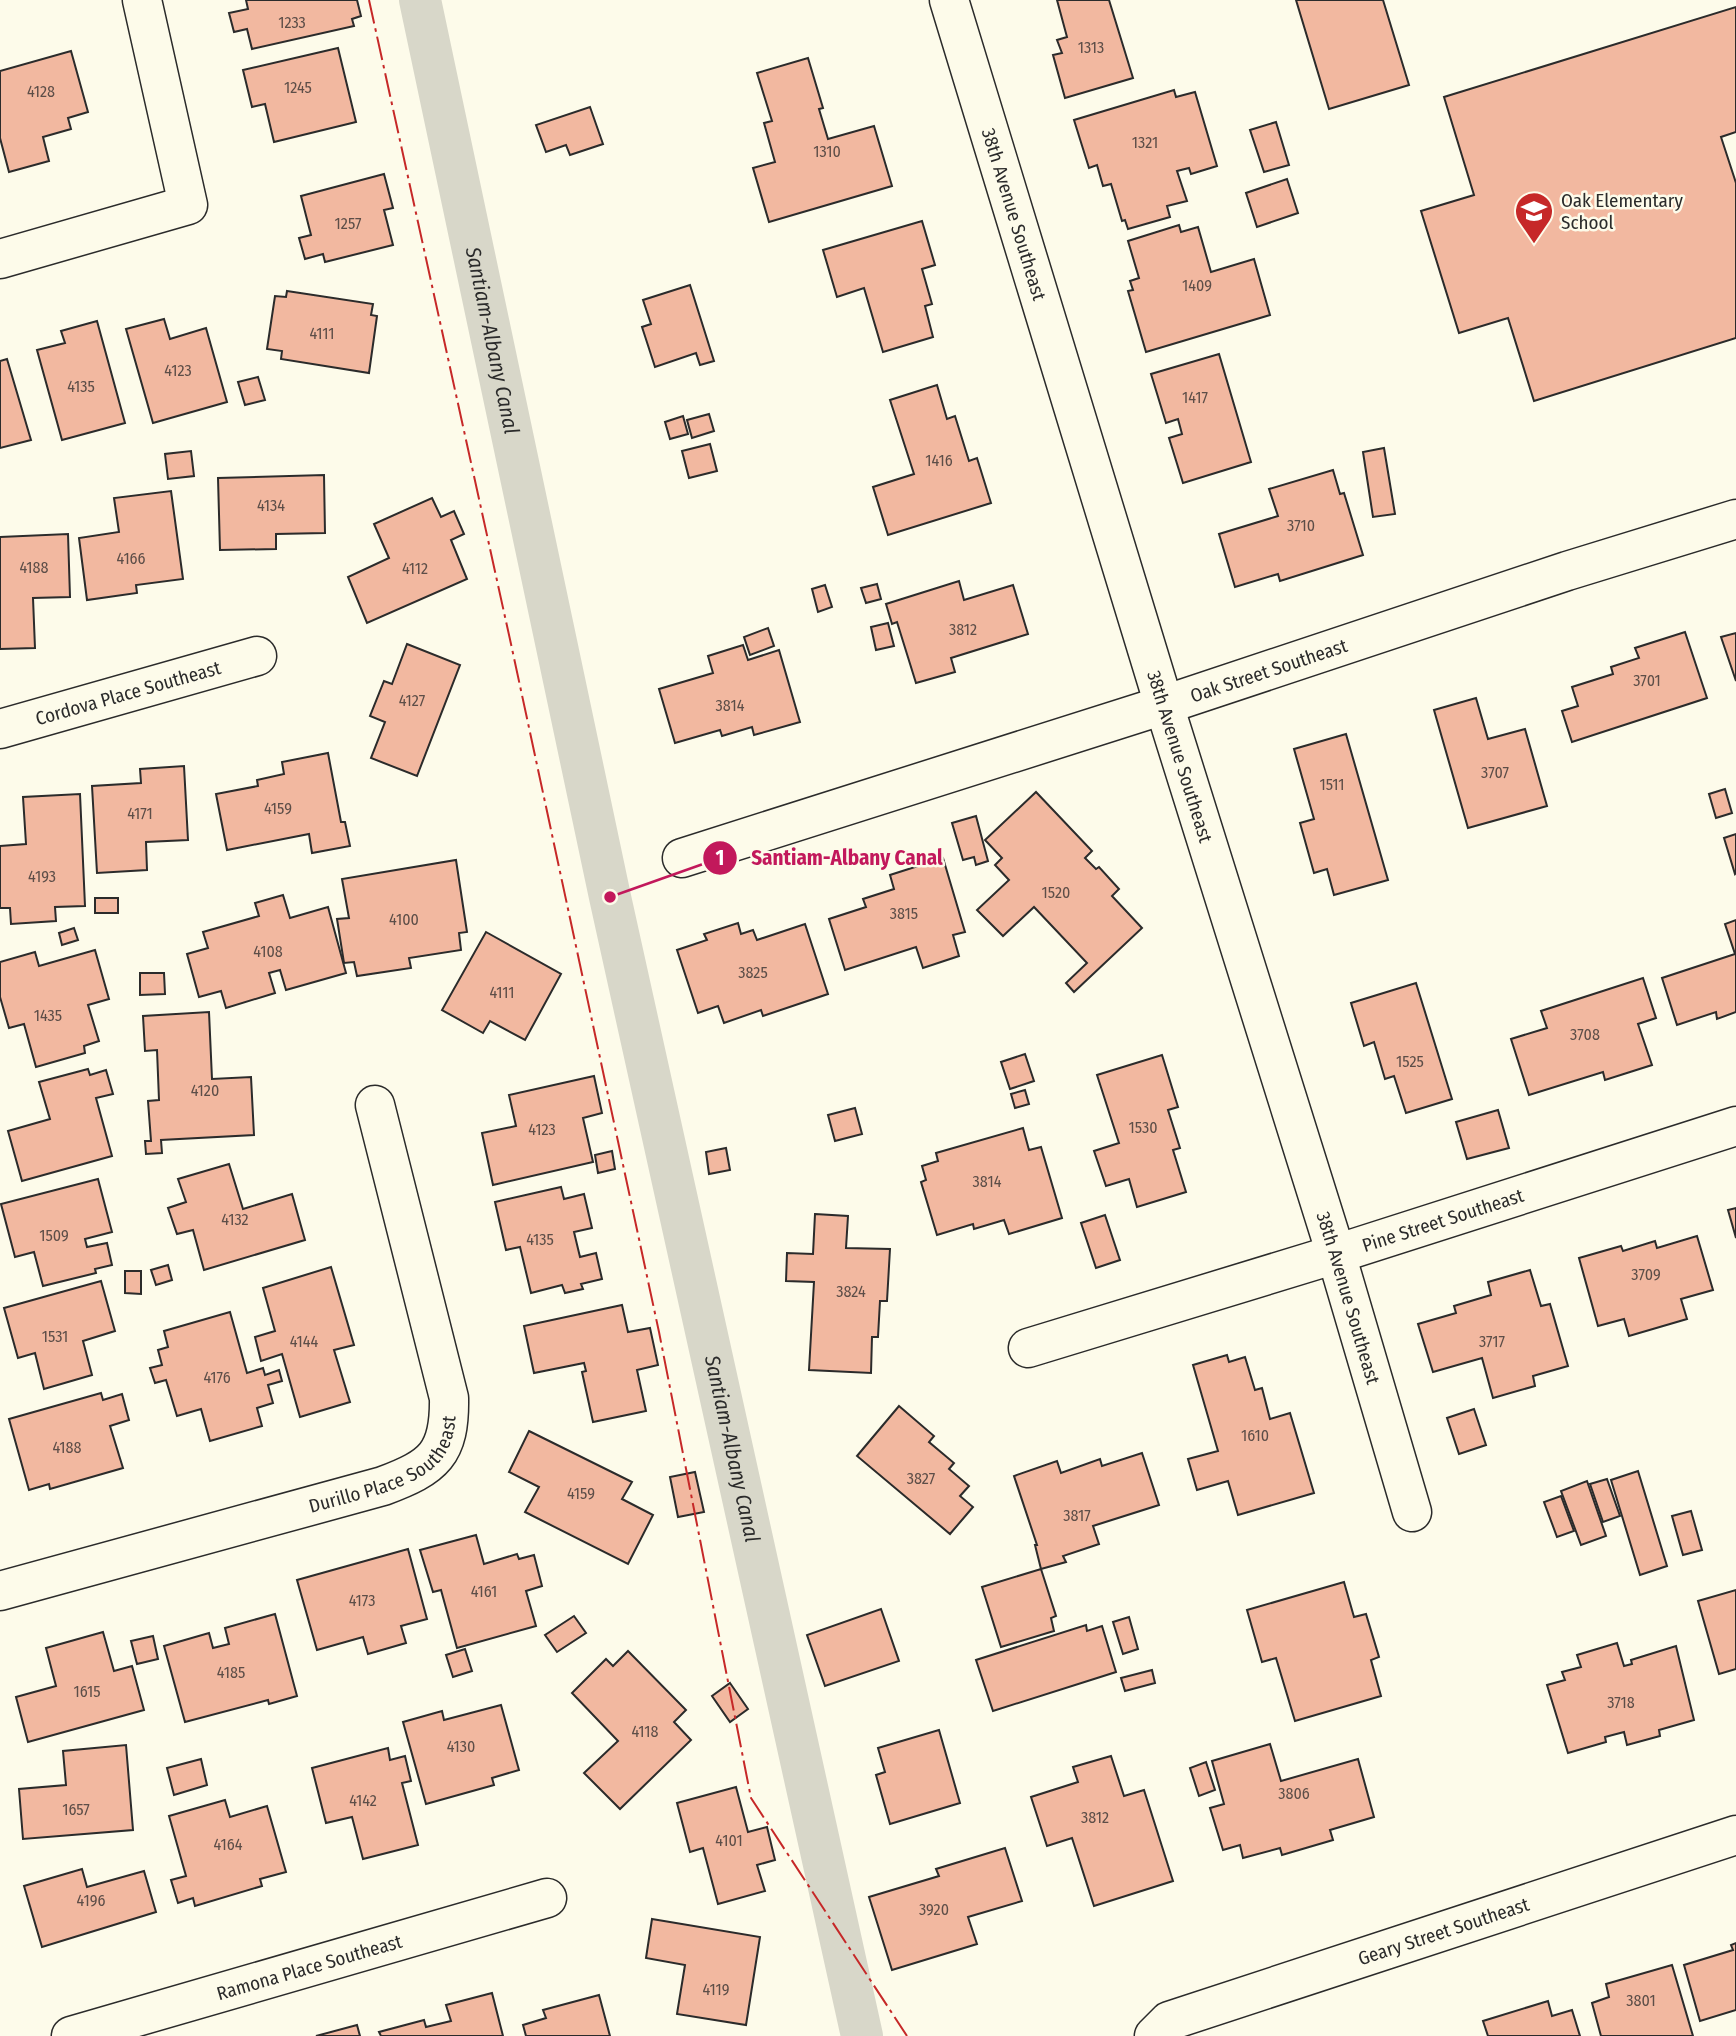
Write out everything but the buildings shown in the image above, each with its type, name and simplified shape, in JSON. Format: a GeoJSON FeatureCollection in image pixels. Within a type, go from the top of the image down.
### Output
{"type":"FeatureCollection","features":[{"type":"Feature","properties":{"kind":"street"},"geometry":{"type":"LineString","coordinates":[[0,259],[188,205],[142,0]]}},
{"type":"Feature","properties":{"kind":"street","name":"38th Avenue Southeast"},"geometry":{"type":"LineString","coordinates":[[949,0],[1164,705],[1336,1254],[1412,1512]]}},
{"type":"Feature","properties":{"kind":"street","name":"Oak Street Southeast"},"geometry":{"type":"LineString","coordinates":[[682,858],[1164,705],[1567,571],[1736,519]]}},
{"type":"Feature","properties":{"kind":"street","name":"Cordova Place Southeast"},"geometry":{"type":"LineString","coordinates":[[0,729],[257,656]]}},
{"type":"Feature","properties":{"kind":"street","name":"Durillo Place Southeast"},"geometry":{"type":"LineString","coordinates":[[0,1591],[383,1486],[427,1465],[444,1446],[450,1424],[449,1398],[376,1105]]}},
{"type":"Feature","properties":{"kind":"street","name":"Pine Street Southeast"},"geometry":{"type":"LineString","coordinates":[[1028,1348],[1336,1254],[1736,1126]]}},
{"type":"Feature","properties":{"kind":"street","name":"Geary Street Southeast"},"geometry":{"type":"LineString","coordinates":[[1154,2036],[1169,2021],[1736,1835]]}},
{"type":"Feature","properties":{"kind":"street","name":"Ramona Place Southeast"},"geometry":{"type":"LineString","coordinates":[[71,2036],[547,1898]]}},
{"type":"Feature","properties":{"kind":"waterway","name":"Santiam-Albany Canal"},"geometry":{"type":"LineString","coordinates":[[420,0],[610,897],[862,2036]]}},
{"type":"Feature","properties":{"kind":"power"},"geometry":{"type":"LineString","coordinates":[[369,0],[659,1332],[751,1798],[907,2036]]}},
{"type":"Feature","properties":{"kind":"place","name":"Oak Elementary School"},"geometry":{"type":"Point","coordinates":[1534,245]}},
{"type":"Feature","properties":{"kind":"place","name":"Santiam-Albany Canal"},"geometry":{"type":"Point","coordinates":[610,897]}}]}
